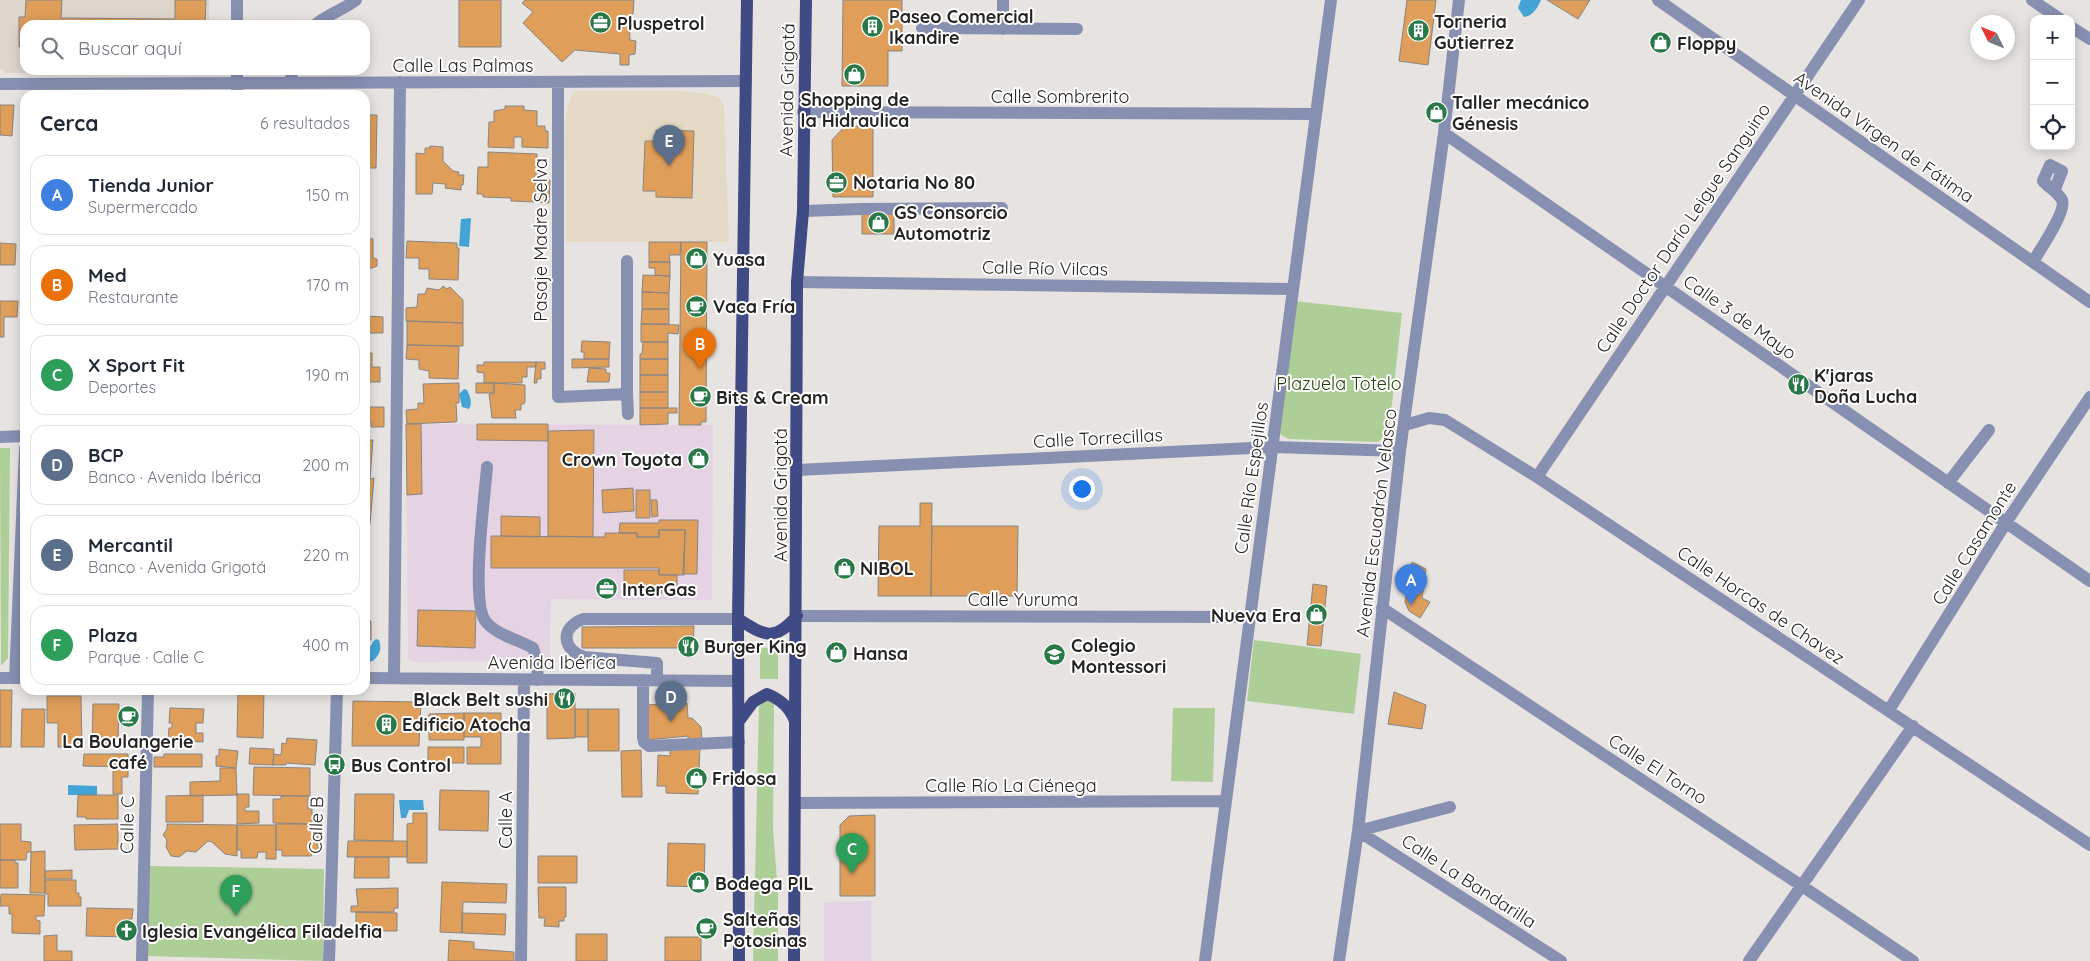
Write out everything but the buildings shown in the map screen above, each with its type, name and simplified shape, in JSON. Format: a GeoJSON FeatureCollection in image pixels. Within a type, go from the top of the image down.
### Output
{"type":"FeatureCollection","features":[{"type":"Feature","properties":{"kind":"main road"},"geometry":{"type":"LineString","coordinates":[[739,961],[738,619],[746,0]]}},
{"type":"Feature","properties":{"kind":"main road","name":"Avenida Grigotá"},"geometry":{"type":"LineString","coordinates":[[794,961],[797,282],[803,211],[806,0]]}},
{"type":"Feature","properties":{"kind":"main road"},"geometry":{"type":"LineString","coordinates":[[738,619],[768,635],[778,633],[797,616]]}},
{"type":"Feature","properties":{"kind":"main road"},"geometry":{"type":"LineString","coordinates":[[739,721],[753,702],[768,694],[784,703],[791,711],[796,724]]}},
{"type":"Feature","properties":{"kind":"street"},"geometry":{"type":"LineString","coordinates":[[237,20],[238,0]]}},
{"type":"Feature","properties":{"kind":"street"},"geometry":{"type":"LineString","coordinates":[[320,20],[326,15],[348,6],[356,0]]}},
{"type":"Feature","properties":{"kind":"street"},"geometry":{"type":"LineString","coordinates":[[1003,0],[1003,29]]}},
{"type":"Feature","properties":{"kind":"street","name":"Calle Río Espejillos"},"geometry":{"type":"LineString","coordinates":[[1205,961],[1331,0]]}},
{"type":"Feature","properties":{"kind":"street","name":"Avenida Escuadrón Velasco"},"geometry":{"type":"LineString","coordinates":[[1340,961],[1358,831],[1400,452],[1444,133],[1458,0]]}},
{"type":"Feature","properties":{"kind":"street","name":"Avenida Virgen de Fátima"},"geometry":{"type":"LineString","coordinates":[[1658,0],[2090,302]]}},
{"type":"Feature","properties":{"kind":"street","name":"Calle Doctor Darío Leigue Sanguino"},"geometry":{"type":"LineString","coordinates":[[1537,477],[1664,286],[1859,0]]}},
{"type":"Feature","properties":{"kind":"street"},"geometry":{"type":"LineString","coordinates":[[2032,0],[2054,15]]}},
{"type":"Feature","properties":{"kind":"street"},"geometry":{"type":"LineString","coordinates":[[922,28],[1077,29]]}},
{"type":"Feature","properties":{"kind":"street"},"geometry":{"type":"LineString","coordinates":[[2075,29],[2090,39]]}},
{"type":"Feature","properties":{"kind":"street","name":"Calle Las Palmas"},"geometry":{"type":"LineString","coordinates":[[0,84],[29,89],[237,83],[292,76],[400,82],[746,81]]}},
{"type":"Feature","properties":{"kind":"street"},"geometry":{"type":"LineString","coordinates":[[394,678],[400,82]]}},
{"type":"Feature","properties":{"kind":"street","name":"Pasaje Madre Selva"},"geometry":{"type":"LineString","coordinates":[[558,82],[558,398],[627,394]]}},
{"type":"Feature","properties":{"kind":"street","name":"Calle Sombrerito"},"geometry":{"type":"LineString","coordinates":[[803,112],[1316,114]]}},
{"type":"Feature","properties":{"kind":"street","name":"Calle 3 de Mayo"},"geometry":{"type":"LineString","coordinates":[[1444,133],[2090,581]]}},
{"type":"Feature","properties":{"kind":"street"},"geometry":{"type":"LineString","coordinates":[[2033,262],[2062,210],[2062,199],[2055,189]]}},
{"type":"Feature","properties":{"kind":"street"},"geometry":{"type":"LineString","coordinates":[[803,211],[862,208],[1002,208]]}},
{"type":"Feature","properties":{"kind":"street"},"geometry":{"type":"LineString","coordinates":[[627,261],[628,414]]}},
{"type":"Feature","properties":{"kind":"street","name":"Calle Río Vilcas"},"geometry":{"type":"LineString","coordinates":[[797,282],[1293,289]]}},
{"type":"Feature","properties":{"kind":"street","name":"Calle Casamonte"},"geometry":{"type":"LineString","coordinates":[[1889,710],[2007,522],[2090,397]]}},
{"type":"Feature","properties":{"kind":"street","name":"Calle Horcas de Chavez"},"geometry":{"type":"LineString","coordinates":[[1405,425],[1428,418],[1445,420],[1537,477],[2090,845]]}},
{"type":"Feature","properties":{"kind":"street"},"geometry":{"type":"LineString","coordinates":[[1948,482],[1990,430]]}},
{"type":"Feature","properties":{"kind":"street"},"geometry":{"type":"LineString","coordinates":[[0,437],[20,436]]}},
{"type":"Feature","properties":{"kind":"street","name":"Calle Torrecillas"},"geometry":{"type":"LineString","coordinates":[[797,470],[1273,447],[1400,452]]}},
{"type":"Feature","properties":{"kind":"street"},"geometry":{"type":"LineString","coordinates":[[487,467],[480,543],[480,607],[486,622],[498,631],[533,648],[538,664],[537,680]]}},
{"type":"Feature","properties":{"kind":"street","name":"Calle El Torno"},"geometry":{"type":"LineString","coordinates":[[1382,608],[1912,961]]}},
{"type":"Feature","properties":{"kind":"street","name":"Calle Yuruma"},"geometry":{"type":"LineString","coordinates":[[797,616],[1250,617]]}},
{"type":"Feature","properties":{"kind":"street"},"geometry":{"type":"LineString","coordinates":[[657,680],[657,663],[584,657],[575,654],[568,647],[566,638],[570,629],[574,623],[583,619],[738,619]]}},
{"type":"Feature","properties":{"kind":"street"},"geometry":{"type":"LineString","coordinates":[[0,678],[20,678]]}},
{"type":"Feature","properties":{"kind":"street","name":"Avenida Ibérica"},"geometry":{"type":"LineString","coordinates":[[370,678],[738,681]]}},
{"type":"Feature","properties":{"kind":"street","name":"Calle A"},"geometry":{"type":"LineString","coordinates":[[521,961],[524,680]]}},
{"type":"Feature","properties":{"kind":"street"},"geometry":{"type":"LineString","coordinates":[[643,680],[643,737],[649,746],[739,742]]}},
{"type":"Feature","properties":{"kind":"street","name":"Calle C"},"geometry":{"type":"LineString","coordinates":[[142,961],[148,695]]}},
{"type":"Feature","properties":{"kind":"street","name":"Calle B"},"geometry":{"type":"LineString","coordinates":[[329,961],[337,695]]}},
{"type":"Feature","properties":{"kind":"street"},"geometry":{"type":"LineString","coordinates":[[1749,961],[1913,726]]}},
{"type":"Feature","properties":{"kind":"street","name":"Calle Río La Ciénega"},"geometry":{"type":"LineString","coordinates":[[796,803],[1226,801]]}},
{"type":"Feature","properties":{"kind":"street"},"geometry":{"type":"LineString","coordinates":[[1358,831],[1450,807]]}},
{"type":"Feature","properties":{"kind":"street","name":"Calle La Bandarilla"},"geometry":{"type":"LineString","coordinates":[[1358,831],[1561,961]]}},
{"type":"Feature","properties":{"kind":"shaded area"},"geometry":{"type":"Polygon","coordinates":[[[0,0],[209,0],[209,20],[20,20],[20,73],[4,73],[4,70],[0,69],[0,0]]]}},
{"type":"Feature","properties":{"kind":"shaded area"},"geometry":{"type":"Polygon","coordinates":[[[577,91],[681,91],[708,94],[719,98],[724,107],[729,242],[566,242],[565,121],[569,102],[572,95],[577,91]]]}},
{"type":"Feature","properties":{"kind":"shaded area"},"geometry":{"type":"Polygon","coordinates":[[[406,424],[713,425],[712,600],[551,599],[550,661],[414,662],[410,660],[408,657],[406,424]]]}},
{"type":"Feature","properties":{"kind":"shaded area"},"geometry":{"type":"Polygon","coordinates":[[[871,901],[871,961],[824,961],[824,902],[871,901]]]}},
{"type":"Feature","properties":{"kind":"green space","name":"Plazuela Totelo"},"geometry":{"type":"Polygon","coordinates":[[[1294,301],[1402,313],[1389,431],[1384,438],[1377,442],[1289,439],[1281,435],[1279,427],[1294,301]]]}},
{"type":"Feature","properties":{"kind":"green space"},"geometry":{"type":"Polygon","coordinates":[[[0,448],[10,448],[8,658],[1,666],[0,448]]]}},
{"type":"Feature","properties":{"kind":"green space"},"geometry":{"type":"Polygon","coordinates":[[[1254,640],[1361,654],[1354,714],[1247,701],[1254,640]]]}},
{"type":"Feature","properties":{"kind":"green space"},"geometry":{"type":"Polygon","coordinates":[[[778,647],[778,679],[760,679],[760,648],[778,647]]]}},
{"type":"Feature","properties":{"kind":"green space"},"geometry":{"type":"Polygon","coordinates":[[[765,700],[774,703],[773,828],[778,894],[778,961],[753,961],[759,707],[765,700]]]}},
{"type":"Feature","properties":{"kind":"green space"},"geometry":{"type":"Polygon","coordinates":[[[1173,708],[1215,708],[1213,782],[1171,781],[1173,708]]]}},
{"type":"Feature","properties":{"kind":"green space"},"geometry":{"type":"Polygon","coordinates":[[[148,866],[324,869],[323,961],[146,956],[148,866]]]}},
{"type":"Feature","properties":{"kind":"water"},"geometry":{"type":"Polygon","coordinates":[[[1521,0],[1541,0],[1533,13],[1524,17],[1518,8],[1521,0]]]}},
{"type":"Feature","properties":{"kind":"water"},"geometry":{"type":"Polygon","coordinates":[[[471,218],[469,247],[459,246],[461,219],[471,218]]]}},
{"type":"Feature","properties":{"kind":"water"},"geometry":{"type":"Polygon","coordinates":[[[464,389],[467,390],[471,399],[469,409],[462,407],[459,394],[464,389]]]}},
{"type":"Feature","properties":{"kind":"water"},"geometry":{"type":"Polygon","coordinates":[[[376,639],[379,640],[380,652],[373,661],[370,662],[370,647],[376,639]]]}},
{"type":"Feature","properties":{"kind":"water"},"geometry":{"type":"Polygon","coordinates":[[[68,785],[97,786],[97,795],[68,795],[68,785]]]}},
{"type":"Feature","properties":{"kind":"water"},"geometry":{"type":"Polygon","coordinates":[[[399,800],[423,800],[424,810],[409,810],[406,818],[401,818],[399,800]]]}},
{"type":"Feature","properties":{"kind":"place","name":"Pluspetrol"},"geometry":{"type":"Point","coordinates":[601,23]}},
{"type":"Feature","properties":{"kind":"place","name":"Paseo Comercial Ikandire"},"geometry":{"type":"Point","coordinates":[873,26]}},
{"type":"Feature","properties":{"kind":"place","name":"Torneria Gutierrez"},"geometry":{"type":"Point","coordinates":[1418,31]}},
{"type":"Feature","properties":{"kind":"place","name":"Floppy"},"geometry":{"type":"Point","coordinates":[1661,43]}},
{"type":"Feature","properties":{"kind":"place","name":"Shopping de la Hidraulica"},"geometry":{"type":"Point","coordinates":[855,74]}},
{"type":"Feature","properties":{"kind":"place","name":"Taller mecánico Génesis"},"geometry":{"type":"Point","coordinates":[1436,112]}},
{"type":"Feature","properties":{"kind":"place","name":"Mercantil"},"geometry":{"type":"Point","coordinates":[669,166]}},
{"type":"Feature","properties":{"kind":"place","name":"Notaria No 80"},"geometry":{"type":"Point","coordinates":[837,182]}},
{"type":"Feature","properties":{"kind":"place","name":"GS Consorcio Automotriz"},"geometry":{"type":"Point","coordinates":[878,222]}},
{"type":"Feature","properties":{"kind":"place","name":"Yuasa"},"geometry":{"type":"Point","coordinates":[697,259]}},
{"type":"Feature","properties":{"kind":"place","name":"Vaca Fría"},"geometry":{"type":"Point","coordinates":[697,306]}},
{"type":"Feature","properties":{"kind":"place","name":"Med"},"geometry":{"type":"Point","coordinates":[700,369]}},
{"type":"Feature","properties":{"kind":"place","name":"K'jaras Doña Lucha"},"geometry":{"type":"Point","coordinates":[1798,385]}},
{"type":"Feature","properties":{"kind":"place","name":"Bits & Cream"},"geometry":{"type":"Point","coordinates":[700,397]}},
{"type":"Feature","properties":{"kind":"place","name":"Crown Toyota"},"geometry":{"type":"Point","coordinates":[698,459]}},
{"type":"Feature","properties":{"kind":"place","name":"NIBOL"},"geometry":{"type":"Point","coordinates":[844,568]}},
{"type":"Feature","properties":{"kind":"place","name":"InterGas"},"geometry":{"type":"Point","coordinates":[606,589]}},
{"type":"Feature","properties":{"kind":"place","name":"Tienda Junior"},"geometry":{"type":"Point","coordinates":[1411,605]}},
{"type":"Feature","properties":{"kind":"place","name":"Nueva Era"},"geometry":{"type":"Point","coordinates":[1317,615]}},
{"type":"Feature","properties":{"kind":"place","name":"Burger King"},"geometry":{"type":"Point","coordinates":[688,646]}},
{"type":"Feature","properties":{"kind":"place","name":"Hansa"},"geometry":{"type":"Point","coordinates":[837,653]}},
{"type":"Feature","properties":{"kind":"place","name":"Colegio Montessori"},"geometry":{"type":"Point","coordinates":[1055,655]}},
{"type":"Feature","properties":{"kind":"place","name":"Black Belt sushi"},"geometry":{"type":"Point","coordinates":[564,699]}},
{"type":"Feature","properties":{"kind":"place","name":"La Boulangerie café"},"geometry":{"type":"Point","coordinates":[128,716]}},
{"type":"Feature","properties":{"kind":"place","name":"BCP"},"geometry":{"type":"Point","coordinates":[671,722]}},
{"type":"Feature","properties":{"kind":"place","name":"Edificio Atocha"},"geometry":{"type":"Point","coordinates":[386,724]}},
{"type":"Feature","properties":{"kind":"place","name":"Bus Control"},"geometry":{"type":"Point","coordinates":[335,765]}},
{"type":"Feature","properties":{"kind":"place","name":"Fridosa"},"geometry":{"type":"Point","coordinates":[696,778]}},
{"type":"Feature","properties":{"kind":"place","name":"X Sport Fit"},"geometry":{"type":"Point","coordinates":[852,874]}},
{"type":"Feature","properties":{"kind":"place","name":"Bodega PIL"},"geometry":{"type":"Point","coordinates":[699,883]}},
{"type":"Feature","properties":{"kind":"place","name":"Plaza"},"geometry":{"type":"Point","coordinates":[236,916]}},
{"type":"Feature","properties":{"kind":"place","name":"Salteñas Potosinas"},"geometry":{"type":"Point","coordinates":[707,929]}},
{"type":"Feature","properties":{"kind":"place","name":"Iglesia Evangélica Filadelfia"},"geometry":{"type":"Point","coordinates":[126,931]}}]}
